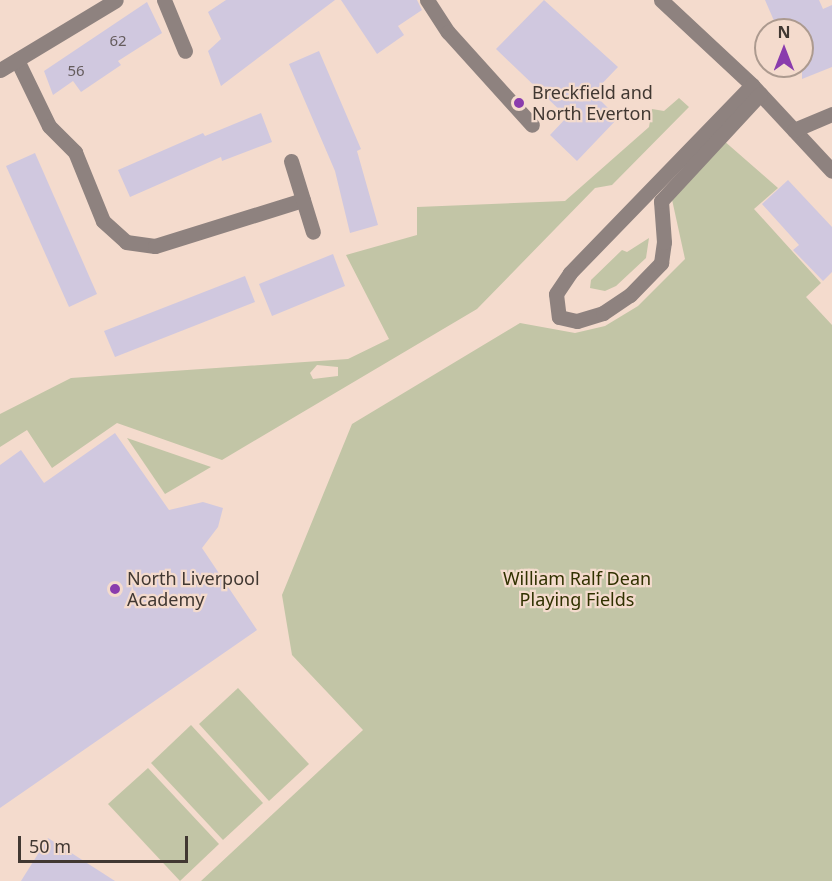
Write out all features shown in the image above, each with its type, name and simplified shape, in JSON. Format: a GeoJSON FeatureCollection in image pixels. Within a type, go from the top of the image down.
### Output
{"type":"FeatureCollection","features":[{"type":"Feature","properties":{"kind":"street"},"geometry":{"type":"LineString","coordinates":[[0,70],[116,0]]}},
{"type":"Feature","properties":{"kind":"street"},"geometry":{"type":"LineString","coordinates":[[164,0],[185,51]]}},
{"type":"Feature","properties":{"kind":"street"},"geometry":{"type":"LineString","coordinates":[[427,0],[448,32],[532,125]]}},
{"type":"Feature","properties":{"kind":"street"},"geometry":{"type":"LineString","coordinates":[[661,0],[756,90],[832,171]]}},
{"type":"Feature","properties":{"kind":"street"},"geometry":{"type":"LineString","coordinates":[[17,60],[49,126],[75,152],[103,220],[126,242],[155,246],[303,200]]}},
{"type":"Feature","properties":{"kind":"street"},"geometry":{"type":"LineString","coordinates":[[756,90],[661,201],[664,242],[661,263],[630,295],[603,313],[577,321],[559,317],[556,294],[570,273],[756,90]]}},
{"type":"Feature","properties":{"kind":"street"},"geometry":{"type":"LineString","coordinates":[[794,129],[832,114]]}},
{"type":"Feature","properties":{"kind":"street"},"geometry":{"type":"LineString","coordinates":[[291,162],[313,232]]}},
{"type":"Feature","properties":{"kind":"green space"},"geometry":{"type":"Polygon","coordinates":[[[679,98],[689,107],[612,185],[595,188],[477,309],[222,460],[117,423],[52,468],[27,430],[0,447],[0,414],[71,378],[348,359],[389,339],[346,255],[417,235],[417,207],[565,201],[649,127],[652,109],[664,111],[679,98]],[[317,365],[310,373],[313,379],[338,376],[338,367],[317,365]]]}},
{"type":"Feature","properties":{"kind":"green space","name":"William Ralf Dean Playing Fields"},"geometry":{"type":"Polygon","coordinates":[[[723,140],[778,188],[754,209],[821,283],[806,297],[832,325],[832,881],[201,881],[363,730],[292,655],[282,595],[352,424],[520,323],[575,333],[605,326],[638,306],[685,259],[671,195],[723,140]]]}},
{"type":"Feature","properties":{"kind":"green space"},"geometry":{"type":"Polygon","coordinates":[[[649,238],[646,258],[616,286],[605,291],[590,288],[591,280],[622,250],[627,252],[649,238]]]}},
{"type":"Feature","properties":{"kind":"green space"},"geometry":{"type":"Polygon","coordinates":[[[127,438],[211,467],[165,494],[127,438]]]}},
{"type":"Feature","properties":{"kind":"green space"},"geometry":{"type":"Polygon","coordinates":[[[238,688],[309,764],[269,801],[199,724],[238,688]]]}},
{"type":"Feature","properties":{"kind":"green space"},"geometry":{"type":"Polygon","coordinates":[[[191,725],[263,803],[223,840],[151,763],[191,725]]]}},
{"type":"Feature","properties":{"kind":"green space"},"geometry":{"type":"Polygon","coordinates":[[[148,768],[219,844],[180,881],[108,804],[148,768]]]}},
{"type":"Feature","properties":{"kind":"building"},"geometry":{"type":"Polygon","coordinates":[[[226,0],[335,0],[221,86],[208,51],[221,39],[208,12],[226,0]]]}},
{"type":"Feature","properties":{"kind":"building"},"geometry":{"type":"Polygon","coordinates":[[[341,0],[417,0],[422,10],[398,26],[404,35],[377,54],[341,0]]]}},
{"type":"Feature","properties":{"kind":"building"},"geometry":{"type":"Polygon","coordinates":[[[544,0],[618,67],[593,93],[618,118],[577,161],[550,135],[567,117],[496,49],[544,0]]]}},
{"type":"Feature","properties":{"kind":"building"},"geometry":{"type":"Polygon","coordinates":[[[765,0],[819,0],[823,9],[832,5],[832,67],[814,74],[814,18],[773,18],[765,0]]]}},
{"type":"Feature","properties":{"kind":"building"},"geometry":{"type":"Polygon","coordinates":[[[147,2],[162,33],[118,61],[121,65],[81,92],[73,81],[53,95],[44,71],[147,2]]]}},
{"type":"Feature","properties":{"kind":"building"},"geometry":{"type":"Polygon","coordinates":[[[319,51],[361,149],[357,151],[378,225],[350,233],[335,171],[289,64],[319,51]]]}},
{"type":"Feature","properties":{"kind":"building"},"geometry":{"type":"Polygon","coordinates":[[[261,113],[272,142],[222,161],[221,157],[130,197],[118,170],[203,133],[205,136],[261,113]]]}},
{"type":"Feature","properties":{"kind":"building"},"geometry":{"type":"Polygon","coordinates":[[[35,153],[97,294],[69,307],[6,166],[35,153]]]}},
{"type":"Feature","properties":{"kind":"building"},"geometry":{"type":"Polygon","coordinates":[[[788,180],[832,227],[832,272],[823,281],[793,250],[799,245],[762,204],[788,180]]]}},
{"type":"Feature","properties":{"kind":"building"},"geometry":{"type":"Polygon","coordinates":[[[333,254],[345,286],[272,316],[259,284],[333,254]]]}},
{"type":"Feature","properties":{"kind":"building"},"geometry":{"type":"Polygon","coordinates":[[[245,276],[255,302],[115,357],[104,331],[245,276]]]}},
{"type":"Feature","properties":{"kind":"building","name":"North Liverpool Academy"},"geometry":{"type":"Polygon","coordinates":[[[115,433],[169,510],[203,502],[223,508],[218,527],[202,548],[257,630],[0,808],[0,465],[21,450],[44,483],[115,433]]]}},
{"type":"Feature","properties":{"kind":"building"},"geometry":{"type":"Polygon","coordinates":[[[48,838],[115,881],[21,881],[48,838]]]}},
{"type":"Feature","properties":{"kind":"place","name":"Breckfield and North Everton"},"geometry":{"type":"Point","coordinates":[519,103]}},
{"type":"Feature","properties":{"kind":"place","name":"North Liverpool Academy"},"geometry":{"type":"Point","coordinates":[115,589]}}]}
